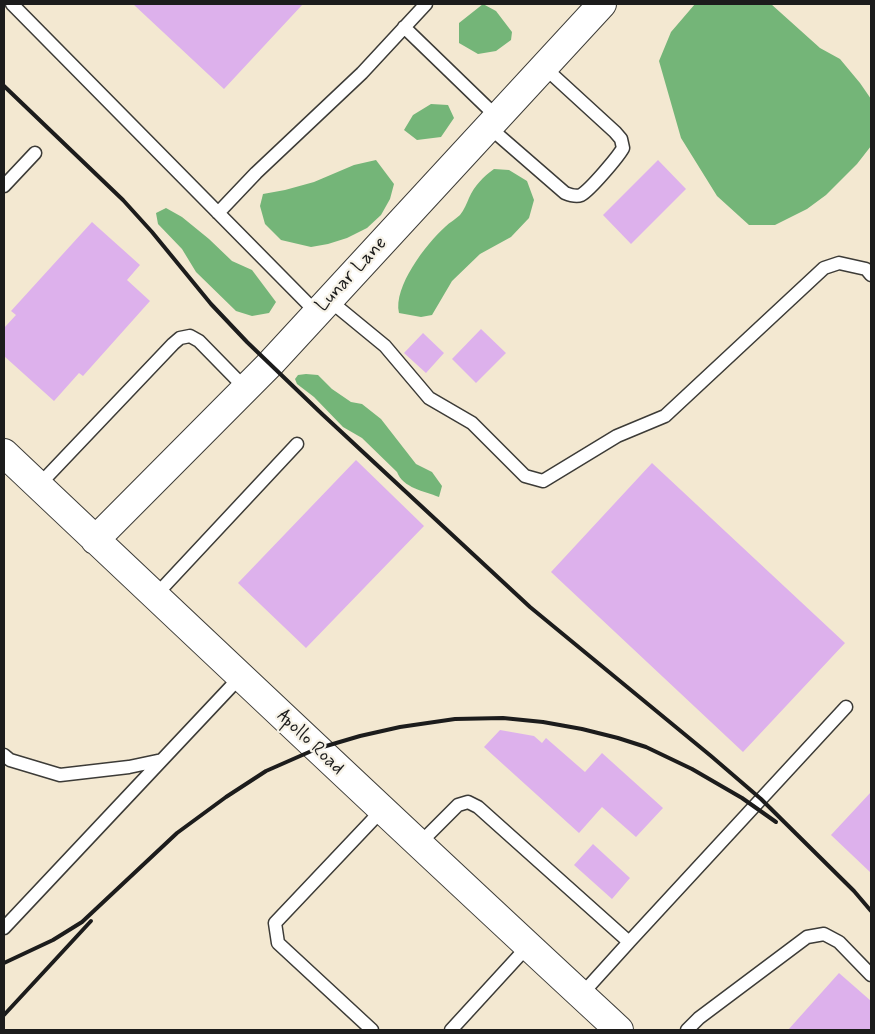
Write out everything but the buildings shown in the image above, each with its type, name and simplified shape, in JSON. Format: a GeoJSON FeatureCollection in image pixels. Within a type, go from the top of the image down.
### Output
{"type":"FeatureCollection","features":[{"type":"Feature","properties":{"kind":"street","name":"Lunar Lane"},"geometry":{"type":"LineString","coordinates":[[95,540],[246,388],[323,307],[602,4]]}},
{"type":"Feature","properties":{"kind":"street","name":"Apollo Road"},"geometry":{"type":"LineString","coordinates":[[4,453],[382,810],[619,1030]]}},
{"type":"Feature","properties":{"kind":"lane"},"geometry":{"type":"LineString","coordinates":[[12,4],[218,213],[323,307],[385,346],[429,398],[472,423],[525,476],[543,481],[617,436],[665,416],[824,268],[839,263],[866,270],[871,275]]}},
{"type":"Feature","properties":{"kind":"lane"},"geometry":{"type":"LineString","coordinates":[[218,213],[256,173],[362,73],[426,4]]}},
{"type":"Feature","properties":{"kind":"lane"},"geometry":{"type":"LineString","coordinates":[[404,27],[493,122],[565,193],[572,196],[580,196],[613,162],[623,148],[621,139],[544,67]]}},
{"type":"Feature","properties":{"kind":"lane"},"geometry":{"type":"LineString","coordinates":[[4,186],[35,153]]}},
{"type":"Feature","properties":{"kind":"lane"},"geometry":{"type":"LineString","coordinates":[[38,486],[180,338],[190,336],[199,341],[246,388]]}},
{"type":"Feature","properties":{"kind":"lane"},"geometry":{"type":"LineString","coordinates":[[155,596],[297,444]]}},
{"type":"Feature","properties":{"kind":"lane"},"geometry":{"type":"LineString","coordinates":[[4,928],[241,676]]}},
{"type":"Feature","properties":{"kind":"lane"},"geometry":{"type":"LineString","coordinates":[[581,995],[846,707]]}},
{"type":"Feature","properties":{"kind":"lane"},"geometry":{"type":"LineString","coordinates":[[4,755],[10,760],[60,775],[129,767],[162,760]]}},
{"type":"Feature","properties":{"kind":"lane"},"geometry":{"type":"LineString","coordinates":[[419,844],[458,806],[468,802],[478,807],[629,942]]}},
{"type":"Feature","properties":{"kind":"lane"},"geometry":{"type":"LineString","coordinates":[[372,1030],[278,943],[275,923],[382,810]]}},
{"type":"Feature","properties":{"kind":"lane"},"geometry":{"type":"LineString","coordinates":[[687,1030],[698,1018],[807,936],[824,934],[839,942],[871,975]]}},
{"type":"Feature","properties":{"kind":"lane"},"geometry":{"type":"LineString","coordinates":[[451,1030],[528,946]]}},
{"type":"Feature","properties":{"kind":"green space"},"geometry":{"type":"Polygon","coordinates":[[[483,4],[496,11],[512,32],[511,40],[496,51],[478,54],[459,43],[459,23],[483,4]]]}},
{"type":"Feature","properties":{"kind":"green space"},"geometry":{"type":"Polygon","coordinates":[[[695,4],[771,4],[820,48],[840,59],[871,99],[871,146],[857,164],[826,195],[807,209],[775,225],[749,225],[717,196],[681,138],[659,61],[671,32],[695,4]]]}},
{"type":"Feature","properties":{"kind":"green space"},"geometry":{"type":"Polygon","coordinates":[[[431,104],[448,105],[454,118],[441,137],[417,140],[404,130],[413,115],[431,104]]]}},
{"type":"Feature","properties":{"kind":"green space"},"geometry":{"type":"Polygon","coordinates":[[[376,160],[394,184],[390,199],[381,215],[367,228],[347,238],[311,247],[281,240],[265,224],[260,206],[263,194],[314,182],[354,165],[376,160]]]}},
{"type":"Feature","properties":{"kind":"green space"},"geometry":{"type":"Polygon","coordinates":[[[494,169],[509,170],[527,181],[534,200],[529,218],[511,237],[480,254],[452,281],[432,315],[421,317],[399,313],[398,303],[401,291],[413,267],[437,235],[460,215],[471,193],[483,178],[494,169]]]}},
{"type":"Feature","properties":{"kind":"green space"},"geometry":{"type":"Polygon","coordinates":[[[166,208],[182,217],[232,261],[252,270],[276,302],[269,313],[252,316],[236,311],[196,272],[182,249],[158,224],[156,213],[166,208]]]}},
{"type":"Feature","properties":{"kind":"green space"},"geometry":{"type":"Polygon","coordinates":[[[298,375],[318,375],[332,389],[351,402],[362,404],[381,419],[416,464],[432,472],[442,486],[439,497],[404,482],[397,472],[362,438],[343,427],[314,397],[297,384],[295,379],[298,375]]]}},
{"type":"Feature","properties":{"kind":"railway"},"geometry":{"type":"LineString","coordinates":[[4,86],[123,200],[211,304],[247,342],[322,414],[530,607],[761,799],[854,891],[871,911]]}},
{"type":"Feature","properties":{"kind":"railway"},"geometry":{"type":"LineString","coordinates":[[4,963],[53,940],[82,922],[177,833],[226,797],[266,771],[316,749],[400,727],[455,719],[503,718],[543,722],[618,738],[646,747],[692,769],[742,798],[776,822]]}},
{"type":"Feature","properties":{"kind":"railway"},"geometry":{"type":"LineString","coordinates":[[4,1015],[91,921]]}}]}
